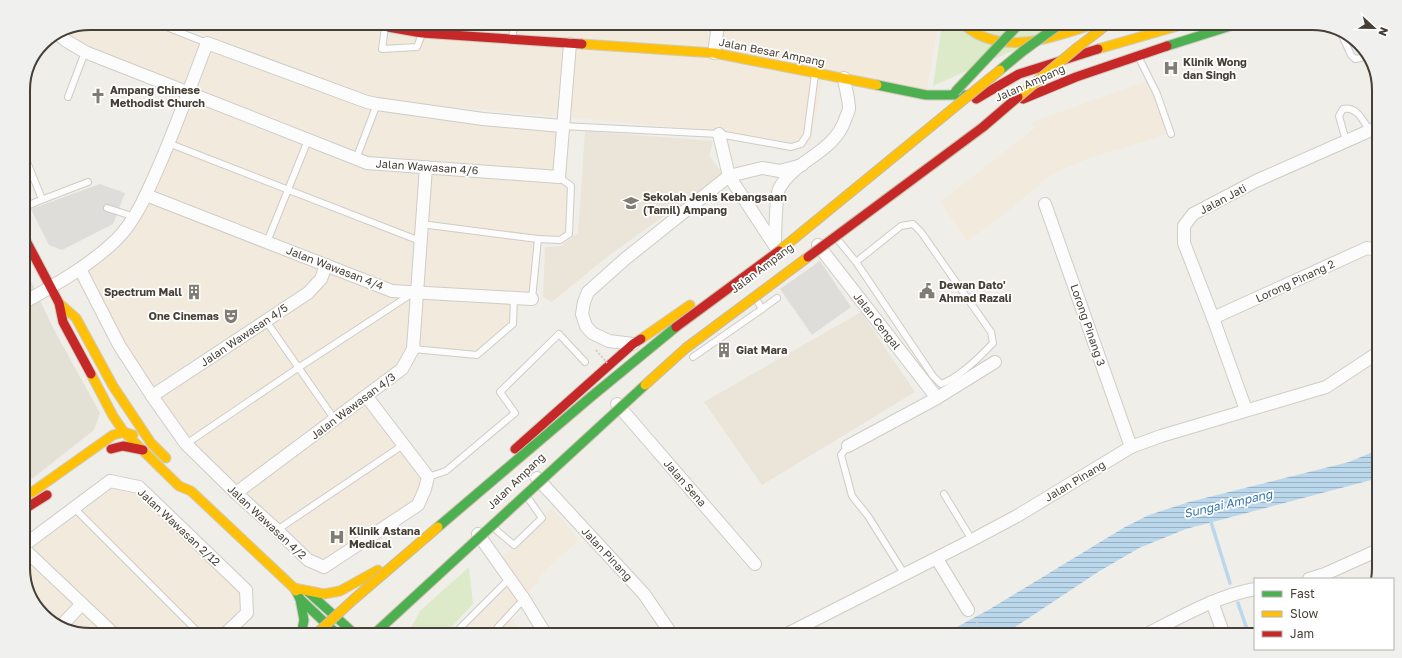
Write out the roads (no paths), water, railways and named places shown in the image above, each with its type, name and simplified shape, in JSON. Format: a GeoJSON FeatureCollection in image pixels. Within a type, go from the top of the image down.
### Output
{"type":"FeatureCollection","features":[{"type":"Feature","properties":{"kind":"main road","name":"Jalan Besar Ampang"},"geometry":{"type":"LineString","coordinates":[[405,30],[422,33],[512,40],[714,53],[926,95],[982,94]]}},
{"type":"Feature","properties":{"kind":"main road"},"geometry":{"type":"LineString","coordinates":[[970,30],[975,34],[992,41],[1018,44],[1074,30]]}},
{"type":"Feature","properties":{"kind":"main road"},"geometry":{"type":"LineString","coordinates":[[899,153],[1013,30]]}},
{"type":"Feature","properties":{"kind":"main road"},"geometry":{"type":"LineString","coordinates":[[323,628],[359,595],[592,396],[690,315],[771,257],[1023,51],[1052,30]]}},
{"type":"Feature","properties":{"kind":"main road"},"geometry":{"type":"LineString","coordinates":[[381,628],[686,348],[983,127],[1100,30]]}},
{"type":"Feature","properties":{"kind":"main road","name":"Jalan Ampang"},"geometry":{"type":"LineString","coordinates":[[509,454],[634,344],[775,246],[926,138],[982,94],[1018,74],[1167,30]]}},
{"type":"Feature","properties":{"kind":"main road","name":"Jalan Ampang"},"geometry":{"type":"LineString","coordinates":[[371,628],[407,600],[489,524],[615,402],[687,340],[988,115],[1077,76],[1218,30]]}},
{"type":"Feature","properties":{"kind":"main road"},"geometry":{"type":"LineString","coordinates":[[775,246],[783,258]]}},
{"type":"Feature","properties":{"kind":"main road"},"geometry":{"type":"LineString","coordinates":[[30,249],[58,303],[63,322],[113,416],[124,432],[179,486],[191,491],[294,588],[300,599],[304,620],[302,628]]}},
{"type":"Feature","properties":{"kind":"main road"},"geometry":{"type":"LineString","coordinates":[[58,303],[76,318],[113,386],[151,443],[171,463]]}},
{"type":"Feature","properties":{"kind":"main road"},"geometry":{"type":"LineString","coordinates":[[113,386],[122,414],[124,432],[118,442],[108,452],[120,446],[126,445],[143,450]]}},
{"type":"Feature","properties":{"kind":"main road"},"geometry":{"type":"LineString","coordinates":[[107,439],[113,424],[113,416]]}},
{"type":"Feature","properties":{"kind":"main road"},"geometry":{"type":"LineString","coordinates":[[30,494],[113,435],[124,432],[151,443]]}},
{"type":"Feature","properties":{"kind":"main road"},"geometry":{"type":"LineString","coordinates":[[318,628],[378,570],[485,475]]}},
{"type":"Feature","properties":{"kind":"main road"},"geometry":{"type":"LineString","coordinates":[[186,479],[191,491]]}},
{"type":"Feature","properties":{"kind":"main road"},"geometry":{"type":"LineString","coordinates":[[30,506],[55,490]]}},
{"type":"Feature","properties":{"kind":"main road"},"geometry":{"type":"LineString","coordinates":[[294,588],[324,594],[340,591],[378,570]]}},
{"type":"Feature","properties":{"kind":"main road"},"geometry":{"type":"LineString","coordinates":[[307,590],[348,628]]}},
{"type":"Feature","properties":{"kind":"main road"},"geometry":{"type":"LineString","coordinates":[[300,599],[330,628]]}},
{"type":"Feature","properties":{"kind":"main road"},"geometry":{"type":"LineString","coordinates":[[393,628],[407,600]]}},
{"type":"Feature","properties":{"kind":"street"},"geometry":{"type":"LineString","coordinates":[[714,53],[717,30]]}},
{"type":"Feature","properties":{"kind":"street","name":"Jalan Wawasan 4/6"},"geometry":{"type":"LineString","coordinates":[[62,38],[85,52],[367,163],[558,176]]}},
{"type":"Feature","properties":{"kind":"street"},"geometry":{"type":"LineString","coordinates":[[30,299],[80,269],[116,240],[135,217],[168,143],[207,43],[367,102],[483,119],[562,126]]}},
{"type":"Feature","properties":{"kind":"street"},"geometry":{"type":"LineString","coordinates":[[558,176],[570,44]]}},
{"type":"Feature","properties":{"kind":"street"},"geometry":{"type":"LineString","coordinates":[[775,246],[778,190],[785,180],[802,165],[835,140],[844,123],[849,108],[844,78]]}},
{"type":"Feature","properties":{"kind":"street","name":"Jalan Jati"},"geometry":{"type":"LineString","coordinates":[[1246,410],[1184,243],[1184,226],[1194,214],[1256,181],[1372,130]]}},
{"type":"Feature","properties":{"kind":"street"},"geometry":{"type":"LineString","coordinates":[[719,134],[728,176],[775,246]]}},
{"type":"Feature","properties":{"kind":"street"},"geometry":{"type":"LineString","coordinates":[[634,344],[609,341],[592,333],[586,326],[582,314],[584,302],[588,292],[625,259],[728,176],[762,168],[780,171],[802,165]]}},
{"type":"Feature","properties":{"kind":"street","name":"Jalan Wawasan 4/3"},"geometry":{"type":"LineString","coordinates":[[236,493],[402,369],[413,349],[426,167]]}},
{"type":"Feature","properties":{"kind":"street","name":"Jalan Wawasan 4/4"},"geometry":{"type":"LineString","coordinates":[[146,195],[392,290],[532,299]]}},
{"type":"Feature","properties":{"kind":"street","name":"Lorong Pinang 3"},"geometry":{"type":"LineString","coordinates":[[1045,204],[1131,447]]}},
{"type":"Feature","properties":{"kind":"street","name":"Jalan Cengal"},"geometry":{"type":"LineString","coordinates":[[816,243],[937,398]]}},
{"type":"Feature","properties":{"kind":"street","name":"Lorong Pinang 2"},"geometry":{"type":"LineString","coordinates":[[1213,318],[1367,248],[1372,249]]}},
{"type":"Feature","properties":{"kind":"street","name":"Jalan Wawasan 4/5"},"geometry":{"type":"LineString","coordinates":[[152,396],[266,321],[315,286],[321,279],[326,265]]}},
{"type":"Feature","properties":{"kind":"street","name":"Jalan Wawasan 4/2"},"geometry":{"type":"LineString","coordinates":[[80,269],[119,345],[152,396],[186,444],[308,560],[324,567],[418,505],[428,477]]}},
{"type":"Feature","properties":{"kind":"street","name":"Jalan Pinang"},"geometry":{"type":"LineString","coordinates":[[799,628],[937,559],[1017,516],[1131,447],[1161,436],[1326,387],[1372,357]]}},
{"type":"Feature","properties":{"kind":"street"},"geometry":{"type":"LineString","coordinates":[[848,446],[937,398],[995,362]]}},
{"type":"Feature","properties":{"kind":"street"},"geometry":{"type":"LineString","coordinates":[[366,396],[428,477]]}},
{"type":"Feature","properties":{"kind":"street","name":"Jalan Sena"},"geometry":{"type":"LineString","coordinates":[[615,402],[755,564]]}},
{"type":"Feature","properties":{"kind":"street","name":"Jalan Pinang"},"geometry":{"type":"LineString","coordinates":[[537,478],[644,594],[667,628]]}},
{"type":"Feature","properties":{"kind":"street","name":"Jalan Wawasan 2/12"},"geometry":{"type":"LineString","coordinates":[[30,542],[110,481],[139,487],[246,590],[247,613],[231,628]]}},
{"type":"Feature","properties":{"kind":"street"},"geometry":{"type":"LineString","coordinates":[[478,534],[542,628]]}},
{"type":"Feature","properties":{"kind":"street"},"geometry":{"type":"LineString","coordinates":[[1313,578],[1372,553]]}},
{"type":"Feature","properties":{"kind":"street"},"geometry":{"type":"LineString","coordinates":[[30,554],[107,628]]}},
{"type":"Feature","properties":{"kind":"street"},"geometry":{"type":"LineString","coordinates":[[937,559],[968,610]]}},
{"type":"Feature","properties":{"kind":"street"},"geometry":{"type":"LineString","coordinates":[[1159,628],[1212,602],[1240,592],[1254,589]]}},
{"type":"Feature","properties":{"kind":"street"},"geometry":{"type":"LineString","coordinates":[[1212,602],[1221,628]]}},
{"type":"Feature","properties":{"kind":"street"},"geometry":{"type":"LineString","coordinates":[[64,622],[82,604]]}},
{"type":"Feature","properties":{"kind":"lane"},"geometry":{"type":"LineString","coordinates":[[174,30],[207,43]]}},
{"type":"Feature","properties":{"kind":"lane"},"geometry":{"type":"LineString","coordinates":[[385,30],[382,49],[417,47],[422,33]]}},
{"type":"Feature","properties":{"kind":"lane"},"geometry":{"type":"LineString","coordinates":[[512,40],[513,30]]}},
{"type":"Feature","properties":{"kind":"lane"},"geometry":{"type":"LineString","coordinates":[[1344,39],[1351,55],[1355,58],[1362,57]]}},
{"type":"Feature","properties":{"kind":"lane"},"geometry":{"type":"LineString","coordinates":[[68,97],[85,52]]}},
{"type":"Feature","properties":{"kind":"lane"},"geometry":{"type":"LineString","coordinates":[[1138,55],[1157,94],[1171,134]]}},
{"type":"Feature","properties":{"kind":"lane"},"geometry":{"type":"LineString","coordinates":[[562,126],[719,134],[791,147],[801,144],[806,135],[816,72]]}},
{"type":"Feature","properties":{"kind":"lane"},"geometry":{"type":"LineString","coordinates":[[356,159],[377,104]]}},
{"type":"Feature","properties":{"kind":"lane"},"geometry":{"type":"LineString","coordinates":[[1346,141],[1340,116],[1344,109],[1348,108],[1356,112],[1372,127]]}},
{"type":"Feature","properties":{"kind":"lane"},"geometry":{"type":"LineString","coordinates":[[268,242],[308,140]]}},
{"type":"Feature","properties":{"kind":"lane"},"geometry":{"type":"LineString","coordinates":[[168,143],[420,241]]}},
{"type":"Feature","properties":{"kind":"lane"},"geometry":{"type":"LineString","coordinates":[[30,169],[42,199]]}},
{"type":"Feature","properties":{"kind":"lane"},"geometry":{"type":"LineString","coordinates":[[422,224],[538,239],[560,240],[569,234],[571,186],[558,176]]}},
{"type":"Feature","properties":{"kind":"lane"},"geometry":{"type":"LineString","coordinates":[[30,205],[88,182]]}},
{"type":"Feature","properties":{"kind":"lane"},"geometry":{"type":"LineString","coordinates":[[107,208],[135,217]]}},
{"type":"Feature","properties":{"kind":"lane"},"geometry":{"type":"LineString","coordinates":[[831,232],[856,262],[932,376],[941,384],[952,380],[984,353],[993,343],[991,332],[921,232],[913,224],[901,226],[856,262]]}},
{"type":"Feature","properties":{"kind":"lane"},"geometry":{"type":"LineString","coordinates":[[532,299],[538,239]]}},
{"type":"Feature","properties":{"kind":"lane"},"geometry":{"type":"LineString","coordinates":[[186,444],[298,368],[416,291]]}},
{"type":"Feature","properties":{"kind":"lane"},"geometry":{"type":"LineString","coordinates":[[751,291],[762,309]]}},
{"type":"Feature","properties":{"kind":"lane"},"geometry":{"type":"LineString","coordinates":[[413,349],[477,355],[513,324],[514,298]]}},
{"type":"Feature","properties":{"kind":"lane"},"geometry":{"type":"LineString","coordinates":[[693,357],[777,298]]}},
{"type":"Feature","properties":{"kind":"lane"},"geometry":{"type":"LineString","coordinates":[[266,321],[335,420]]}},
{"type":"Feature","properties":{"kind":"lane"},"geometry":{"type":"LineString","coordinates":[[428,477],[446,471],[515,413],[500,392],[559,334],[585,362]]}},
{"type":"Feature","properties":{"kind":"lane"},"geometry":{"type":"LineString","coordinates":[[277,530],[403,445]]}},
{"type":"Feature","properties":{"kind":"lane"},"geometry":{"type":"LineString","coordinates":[[848,446],[841,455],[852,496],[868,516],[905,575]]}},
{"type":"Feature","properties":{"kind":"lane"},"geometry":{"type":"LineString","coordinates":[[489,524],[514,545],[542,518],[523,491]]}},
{"type":"Feature","properties":{"kind":"lane"},"geometry":{"type":"LineString","coordinates":[[944,494],[972,540]]}},
{"type":"Feature","properties":{"kind":"lane"},"geometry":{"type":"LineString","coordinates":[[74,508],[194,628]]}},
{"type":"Feature","properties":{"kind":"lane"},"geometry":{"type":"LineString","coordinates":[[460,628],[509,579]]}},
{"type":"Feature","properties":{"kind":"lane"},"geometry":{"type":"LineString","coordinates":[[498,627],[524,600]]}},
{"type":"Feature","properties":{"kind":"water","name":"Sungai Ampang"},"geometry":{"type":"Polygon","coordinates":[[[1372,452],[1372,480],[1186,529],[1139,548],[1098,572],[1014,628],[955,628],[990,609],[1125,527],[1149,515],[1189,502],[1349,462],[1372,452]]]}},
{"type":"Feature","properties":{"kind":"waterway"},"geometry":{"type":"LineString","coordinates":[[1211,522],[1230,583]]}},
{"type":"Feature","properties":{"kind":"waterway"},"geometry":{"type":"LineString","coordinates":[[1238,603],[1247,628]]}},
{"type":"Feature","properties":{"kind":"place","name":"Klinik Wong dan Singh"},"geometry":{"type":"Point","coordinates":[1171,68]}},
{"type":"Feature","properties":{"kind":"place","name":"Ampang Chinese Methodist Church"},"geometry":{"type":"Point","coordinates":[98,96]}},
{"type":"Feature","properties":{"kind":"place","name":"Sekolah Jenis Kebangsaan (Tamil) Ampang"},"geometry":{"type":"Point","coordinates":[631,203]}},
{"type":"Feature","properties":{"kind":"place","name":"Dewan Dato' Ahmad Razali"},"geometry":{"type":"Point","coordinates":[927,291]}},
{"type":"Feature","properties":{"kind":"place","name":"Spectrum Mall"},"geometry":{"type":"Point","coordinates":[194,292]}},
{"type":"Feature","properties":{"kind":"place","name":"One Cinemas"},"geometry":{"type":"Point","coordinates":[231,316]}},
{"type":"Feature","properties":{"kind":"place","name":"Giat Mara"},"geometry":{"type":"Point","coordinates":[724,350]}},
{"type":"Feature","properties":{"kind":"place","name":"Klinik Astana Medical"},"geometry":{"type":"Point","coordinates":[337,537]}}]}
